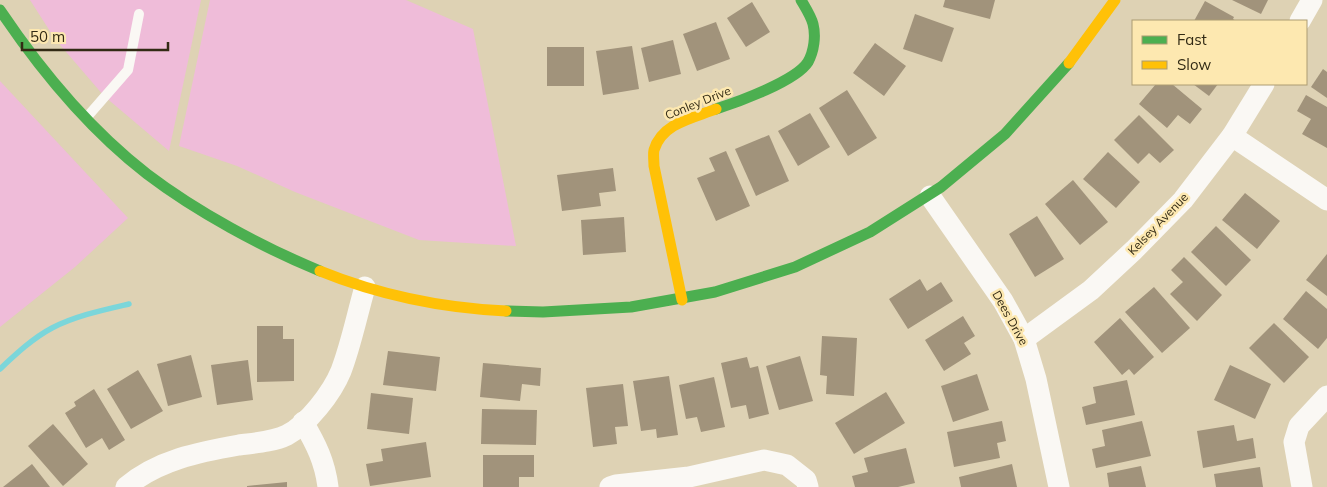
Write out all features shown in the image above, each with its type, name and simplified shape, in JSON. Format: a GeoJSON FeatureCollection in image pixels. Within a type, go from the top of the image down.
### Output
{"type":"FeatureCollection","features":[{"type":"Feature","properties":{"kind":"street","name":"Conley Drive"},"geometry":{"type":"LineString","coordinates":[[682,300],[654,166],[654,150],[666,130],[682,122],[754,96],[790,77],[807,63],[814,45],[813,23],[801,0]]}},
{"type":"Feature","properties":{"kind":"street"},"geometry":{"type":"LineString","coordinates":[[0,10],[20,42],[72,104],[138,167],[198,208],[251,239],[313,268],[365,287],[423,300],[473,308],[516,312],[564,312],[616,310],[682,300],[762,280],[821,256],[882,226],[930,196],[971,165],[1003,137],[1035,105],[1076,56],[1115,0]]}},
{"type":"Feature","properties":{"kind":"street"},"geometry":{"type":"LineString","coordinates":[[1301,20],[1312,0]]}},
{"type":"Feature","properties":{"kind":"street","name":"Kelsey Avenue"},"geometry":{"type":"LineString","coordinates":[[1024,339],[1090,290],[1134,250],[1183,200],[1232,136],[1263,85]]}},
{"type":"Feature","properties":{"kind":"street"},"geometry":{"type":"LineString","coordinates":[[1232,136],[1327,200]]}},
{"type":"Feature","properties":{"kind":"street","name":"Dees Drive"},"geometry":{"type":"LineString","coordinates":[[930,196],[1003,302],[1024,339],[1036,379],[1059,487]]}},
{"type":"Feature","properties":{"kind":"street"},"geometry":{"type":"LineString","coordinates":[[126,487],[134,480],[163,464],[200,452],[287,435],[304,422],[327,396],[340,372],[365,287]]}},
{"type":"Feature","properties":{"kind":"street"},"geometry":{"type":"LineString","coordinates":[[1302,487],[1294,442],[1299,426],[1327,396]]}},
{"type":"Feature","properties":{"kind":"street"},"geometry":{"type":"LineString","coordinates":[[304,422],[318,447],[326,471],[328,487]]}},
{"type":"Feature","properties":{"kind":"street"},"geometry":{"type":"LineString","coordinates":[[610,487],[689,477],[764,460],[787,465],[806,480],[808,487]]}},
{"type":"Feature","properties":{"kind":"lane"},"geometry":{"type":"LineString","coordinates":[[86,118],[128,70],[139,14]]}},
{"type":"Feature","properties":{"kind":"shaded area"},"geometry":{"type":"Polygon","coordinates":[[[30,0],[201,0],[169,151],[104,96],[55,39],[30,0]]]}},
{"type":"Feature","properties":{"kind":"shaded area"},"geometry":{"type":"Polygon","coordinates":[[[210,0],[406,0],[473,29],[516,246],[419,240],[295,192],[237,166],[179,146],[210,0]]]}},
{"type":"Feature","properties":{"kind":"shaded area"},"geometry":{"type":"Polygon","coordinates":[[[0,81],[128,218],[75,267],[0,327],[0,81]]]}},
{"type":"Feature","properties":{"kind":"building"},"geometry":{"type":"Polygon","coordinates":[[[945,0],[995,0],[990,19],[943,7],[945,0]]]}},
{"type":"Feature","properties":{"kind":"building"},"geometry":{"type":"Polygon","coordinates":[[[1232,0],[1268,0],[1261,14],[1232,0]]]}},
{"type":"Feature","properties":{"kind":"building"},"geometry":{"type":"Polygon","coordinates":[[[1205,1],[1234,17],[1234,20],[1195,20],[1205,1]]]}},
{"type":"Feature","properties":{"kind":"building"},"geometry":{"type":"Polygon","coordinates":[[[752,2],[770,32],[746,47],[727,18],[752,2]]]}},
{"type":"Feature","properties":{"kind":"building"},"geometry":{"type":"Polygon","coordinates":[[[915,14],[954,28],[942,62],[903,49],[915,14]]]}},
{"type":"Feature","properties":{"kind":"building"},"geometry":{"type":"Polygon","coordinates":[[[716,22],[730,59],[697,71],[683,34],[716,22]]]}},
{"type":"Feature","properties":{"kind":"building"},"geometry":{"type":"Polygon","coordinates":[[[673,40],[681,74],[649,82],[641,48],[673,40]]]}},
{"type":"Feature","properties":{"kind":"building"},"geometry":{"type":"Polygon","coordinates":[[[875,43],[906,66],[884,96],[853,73],[875,43]]]}},
{"type":"Feature","properties":{"kind":"building"},"geometry":{"type":"Polygon","coordinates":[[[632,46],[639,89],[603,95],[596,51],[632,46]]]}},
{"type":"Feature","properties":{"kind":"building"},"geometry":{"type":"Polygon","coordinates":[[[547,47],[584,47],[584,86],[547,86],[547,47]]]}},
{"type":"Feature","properties":{"kind":"building"},"geometry":{"type":"Polygon","coordinates":[[[1323,69],[1327,72],[1327,98],[1311,87],[1323,69]]]}},
{"type":"Feature","properties":{"kind":"building"},"geometry":{"type":"Polygon","coordinates":[[[1155,85],[1173,85],[1202,109],[1190,124],[1178,115],[1167,128],[1139,104],[1155,85]]]}},
{"type":"Feature","properties":{"kind":"building"},"geometry":{"type":"Polygon","coordinates":[[[1194,85],[1217,85],[1209,96],[1194,85]]]}},
{"type":"Feature","properties":{"kind":"building"},"geometry":{"type":"Polygon","coordinates":[[[847,90],[877,138],[848,156],[819,108],[847,90]]]}},
{"type":"Feature","properties":{"kind":"building"},"geometry":{"type":"Polygon","coordinates":[[[1306,95],[1327,107],[1327,148],[1302,134],[1311,119],[1297,111],[1306,95]]]}},
{"type":"Feature","properties":{"kind":"building"},"geometry":{"type":"Polygon","coordinates":[[[810,113],[830,147],[798,166],[778,131],[810,113]]]}},
{"type":"Feature","properties":{"kind":"building"},"geometry":{"type":"Polygon","coordinates":[[[1139,115],[1174,150],[1160,163],[1149,153],[1138,164],[1114,140],[1139,115]]]}},
{"type":"Feature","properties":{"kind":"building"},"geometry":{"type":"Polygon","coordinates":[[[769,135],[789,181],[756,196],[735,149],[769,135]]]}},
{"type":"Feature","properties":{"kind":"building"},"geometry":{"type":"Polygon","coordinates":[[[726,151],[750,206],[716,221],[697,178],[715,171],[709,158],[726,151]]]}},
{"type":"Feature","properties":{"kind":"building"},"geometry":{"type":"Polygon","coordinates":[[[1108,152],[1140,182],[1116,208],[1083,179],[1108,152]]]}},
{"type":"Feature","properties":{"kind":"building"},"geometry":{"type":"Polygon","coordinates":[[[613,168],[616,191],[599,193],[601,206],[562,211],[557,175],[613,168]]]}},
{"type":"Feature","properties":{"kind":"building"},"geometry":{"type":"Polygon","coordinates":[[[1073,180],[1108,222],[1080,245],[1045,204],[1073,180]]]}},
{"type":"Feature","properties":{"kind":"building"},"geometry":{"type":"Polygon","coordinates":[[[1245,193],[1280,221],[1257,249],[1222,220],[1245,193]]]}},
{"type":"Feature","properties":{"kind":"building"},"geometry":{"type":"Polygon","coordinates":[[[1037,216],[1064,259],[1035,277],[1009,234],[1037,216]]]}},
{"type":"Feature","properties":{"kind":"building"},"geometry":{"type":"Polygon","coordinates":[[[624,217],[626,252],[583,255],[581,220],[624,217]]]}},
{"type":"Feature","properties":{"kind":"building"},"geometry":{"type":"Polygon","coordinates":[[[1216,226],[1251,260],[1226,286],[1191,252],[1216,226]]]}},
{"type":"Feature","properties":{"kind":"building"},"geometry":{"type":"Polygon","coordinates":[[[1327,254],[1327,296],[1306,280],[1327,254]]]}},
{"type":"Feature","properties":{"kind":"building"},"geometry":{"type":"Polygon","coordinates":[[[1184,257],[1222,295],[1197,321],[1170,294],[1183,282],[1171,270],[1184,257]]]}},
{"type":"Feature","properties":{"kind":"building"},"geometry":{"type":"Polygon","coordinates":[[[920,279],[927,291],[941,282],[953,301],[908,329],[889,299],[920,279]]]}},
{"type":"Feature","properties":{"kind":"building"},"geometry":{"type":"Polygon","coordinates":[[[1154,287],[1190,328],[1162,353],[1125,312],[1154,287]]]}},
{"type":"Feature","properties":{"kind":"building"},"geometry":{"type":"Polygon","coordinates":[[[1306,291],[1327,309],[1327,338],[1318,349],[1283,319],[1306,291]]]}},
{"type":"Feature","properties":{"kind":"building"},"geometry":{"type":"Polygon","coordinates":[[[963,316],[975,336],[964,343],[971,354],[944,371],[925,340],[963,316]]]}},
{"type":"Feature","properties":{"kind":"building"},"geometry":{"type":"Polygon","coordinates":[[[1120,318],[1154,357],[1134,375],[1129,369],[1122,375],[1094,342],[1120,318]]]}},
{"type":"Feature","properties":{"kind":"building"},"geometry":{"type":"Polygon","coordinates":[[[1274,323],[1309,357],[1284,383],[1249,348],[1274,323]]]}},
{"type":"Feature","properties":{"kind":"building"},"geometry":{"type":"Polygon","coordinates":[[[257,326],[283,326],[283,339],[294,339],[294,381],[257,382],[257,326]]]}},
{"type":"Feature","properties":{"kind":"building"},"geometry":{"type":"Polygon","coordinates":[[[822,336],[857,338],[854,396],[826,394],[827,376],[820,375],[822,336]]]}},
{"type":"Feature","properties":{"kind":"building"},"geometry":{"type":"Polygon","coordinates":[[[388,351],[440,357],[436,391],[383,385],[388,351]]]}},
{"type":"Feature","properties":{"kind":"building"},"geometry":{"type":"Polygon","coordinates":[[[191,355],[202,397],[168,406],[157,364],[191,355]]]}},
{"type":"Feature","properties":{"kind":"building"},"geometry":{"type":"Polygon","coordinates":[[[800,356],[813,401],[779,410],[766,366],[800,356]]]}},
{"type":"Feature","properties":{"kind":"building"},"geometry":{"type":"Polygon","coordinates":[[[747,357],[750,368],[758,366],[769,414],[749,419],[746,405],[731,408],[721,363],[747,357]]]}},
{"type":"Feature","properties":{"kind":"building"},"geometry":{"type":"Polygon","coordinates":[[[248,360],[253,400],[217,405],[211,365],[248,360]]]}},
{"type":"Feature","properties":{"kind":"building"},"geometry":{"type":"Polygon","coordinates":[[[483,363],[541,368],[540,386],[522,384],[520,401],[480,397],[483,363]]]}},
{"type":"Feature","properties":{"kind":"building"},"geometry":{"type":"Polygon","coordinates":[[[1230,365],[1271,384],[1255,419],[1214,400],[1230,365]]]}},
{"type":"Feature","properties":{"kind":"building"},"geometry":{"type":"Polygon","coordinates":[[[138,370],[163,411],[131,429],[107,389],[138,370]]]}},
{"type":"Feature","properties":{"kind":"building"},"geometry":{"type":"Polygon","coordinates":[[[977,374],[989,410],[953,422],[941,386],[977,374]]]}},
{"type":"Feature","properties":{"kind":"building"},"geometry":{"type":"Polygon","coordinates":[[[669,376],[678,435],[657,438],[656,429],[641,431],[633,381],[669,376]]]}},
{"type":"Feature","properties":{"kind":"building"},"geometry":{"type":"Polygon","coordinates":[[[714,377],[725,427],[701,432],[697,417],[686,419],[679,385],[714,377]]]}},
{"type":"Feature","properties":{"kind":"building"},"geometry":{"type":"Polygon","coordinates":[[[1127,380],[1135,415],[1086,425],[1082,407],[1096,403],[1093,387],[1127,380]]]}},
{"type":"Feature","properties":{"kind":"building"},"geometry":{"type":"Polygon","coordinates":[[[623,384],[628,426],[615,427],[617,444],[593,447],[586,388],[623,384]]]}},
{"type":"Feature","properties":{"kind":"building"},"geometry":{"type":"Polygon","coordinates":[[[94,389],[125,440],[109,450],[102,438],[86,448],[65,413],[76,406],[74,402],[94,389]]]}},
{"type":"Feature","properties":{"kind":"building"},"geometry":{"type":"Polygon","coordinates":[[[886,392],[905,423],[854,454],[835,423],[886,392]]]}},
{"type":"Feature","properties":{"kind":"building"},"geometry":{"type":"Polygon","coordinates":[[[371,393],[413,398],[409,434],[367,429],[371,393]]]}},
{"type":"Feature","properties":{"kind":"building"},"geometry":{"type":"Polygon","coordinates":[[[482,409],[537,410],[536,445],[481,444],[482,409]]]}},
{"type":"Feature","properties":{"kind":"building"},"geometry":{"type":"Polygon","coordinates":[[[1002,421],[1006,441],[997,443],[1000,458],[954,467],[947,432],[1002,421]]]}},
{"type":"Feature","properties":{"kind":"building"},"geometry":{"type":"Polygon","coordinates":[[[1142,421],[1151,456],[1096,468],[1092,449],[1105,446],[1102,430],[1142,421]]]}},
{"type":"Feature","properties":{"kind":"building"},"geometry":{"type":"Polygon","coordinates":[[[53,424],[88,464],[63,486],[28,446],[53,424]]]}},
{"type":"Feature","properties":{"kind":"building"},"geometry":{"type":"Polygon","coordinates":[[[1234,425],[1237,441],[1253,438],[1256,458],[1203,468],[1197,431],[1234,425]]]}},
{"type":"Feature","properties":{"kind":"building"},"geometry":{"type":"Polygon","coordinates":[[[426,442],[431,477],[370,486],[366,464],[383,461],[381,449],[426,442]]]}},
{"type":"Feature","properties":{"kind":"building"},"geometry":{"type":"Polygon","coordinates":[[[906,448],[915,483],[898,487],[855,487],[852,476],[868,472],[864,458],[906,448]]]}},
{"type":"Feature","properties":{"kind":"building"},"geometry":{"type":"Polygon","coordinates":[[[483,455],[534,455],[534,477],[519,477],[519,487],[483,487],[483,455]]]}},
{"type":"Feature","properties":{"kind":"building"},"geometry":{"type":"Polygon","coordinates":[[[32,464],[50,487],[3,487],[32,464]]]}},
{"type":"Feature","properties":{"kind":"building"},"geometry":{"type":"Polygon","coordinates":[[[1012,464],[1017,487],[961,487],[959,477],[1012,464]]]}},
{"type":"Feature","properties":{"kind":"building"},"geometry":{"type":"Polygon","coordinates":[[[1141,466],[1146,487],[1109,487],[1107,473],[1141,466]]]}},
{"type":"Feature","properties":{"kind":"building"},"geometry":{"type":"Polygon","coordinates":[[[1260,467],[1263,487],[1216,487],[1214,474],[1260,467]]]}},
{"type":"Feature","properties":{"kind":"building"},"geometry":{"type":"Polygon","coordinates":[[[287,482],[287,487],[247,487],[247,486],[287,482]]]}},
{"type":"Feature","properties":{"kind":"waterway"},"geometry":{"type":"LineString","coordinates":[[0,369],[31,341],[52,328],[99,311],[129,304]]}},
{"type":"Feature","properties":{"kind":"traffic: fast"},"geometry":{"type":"LineString","coordinates":[[716,109],[752,96],[779,83],[802,69],[808,62],[813,48],[814,29],[811,18],[801,0]]}},
{"type":"Feature","properties":{"kind":"traffic: fast"},"geometry":{"type":"LineString","coordinates":[[0,10],[49,77],[105,138],[126,157],[166,188],[230,228],[320,271]]}},
{"type":"Feature","properties":{"kind":"traffic: fast"},"geometry":{"type":"LineString","coordinates":[[506,311],[543,312],[631,307],[715,292],[795,267],[870,232],[941,187],[1005,134],[1069,63]]}},
{"type":"Feature","properties":{"kind":"traffic: slow"},"geometry":{"type":"LineString","coordinates":[[1069,63],[1115,0]]}},
{"type":"Feature","properties":{"kind":"traffic: slow"},"geometry":{"type":"LineString","coordinates":[[682,300],[654,166],[654,150],[664,133],[671,128],[688,119],[716,109]]}},
{"type":"Feature","properties":{"kind":"traffic: slow"},"geometry":{"type":"LineString","coordinates":[[320,271],[365,287],[411,299],[458,307],[506,311]]}}]}
